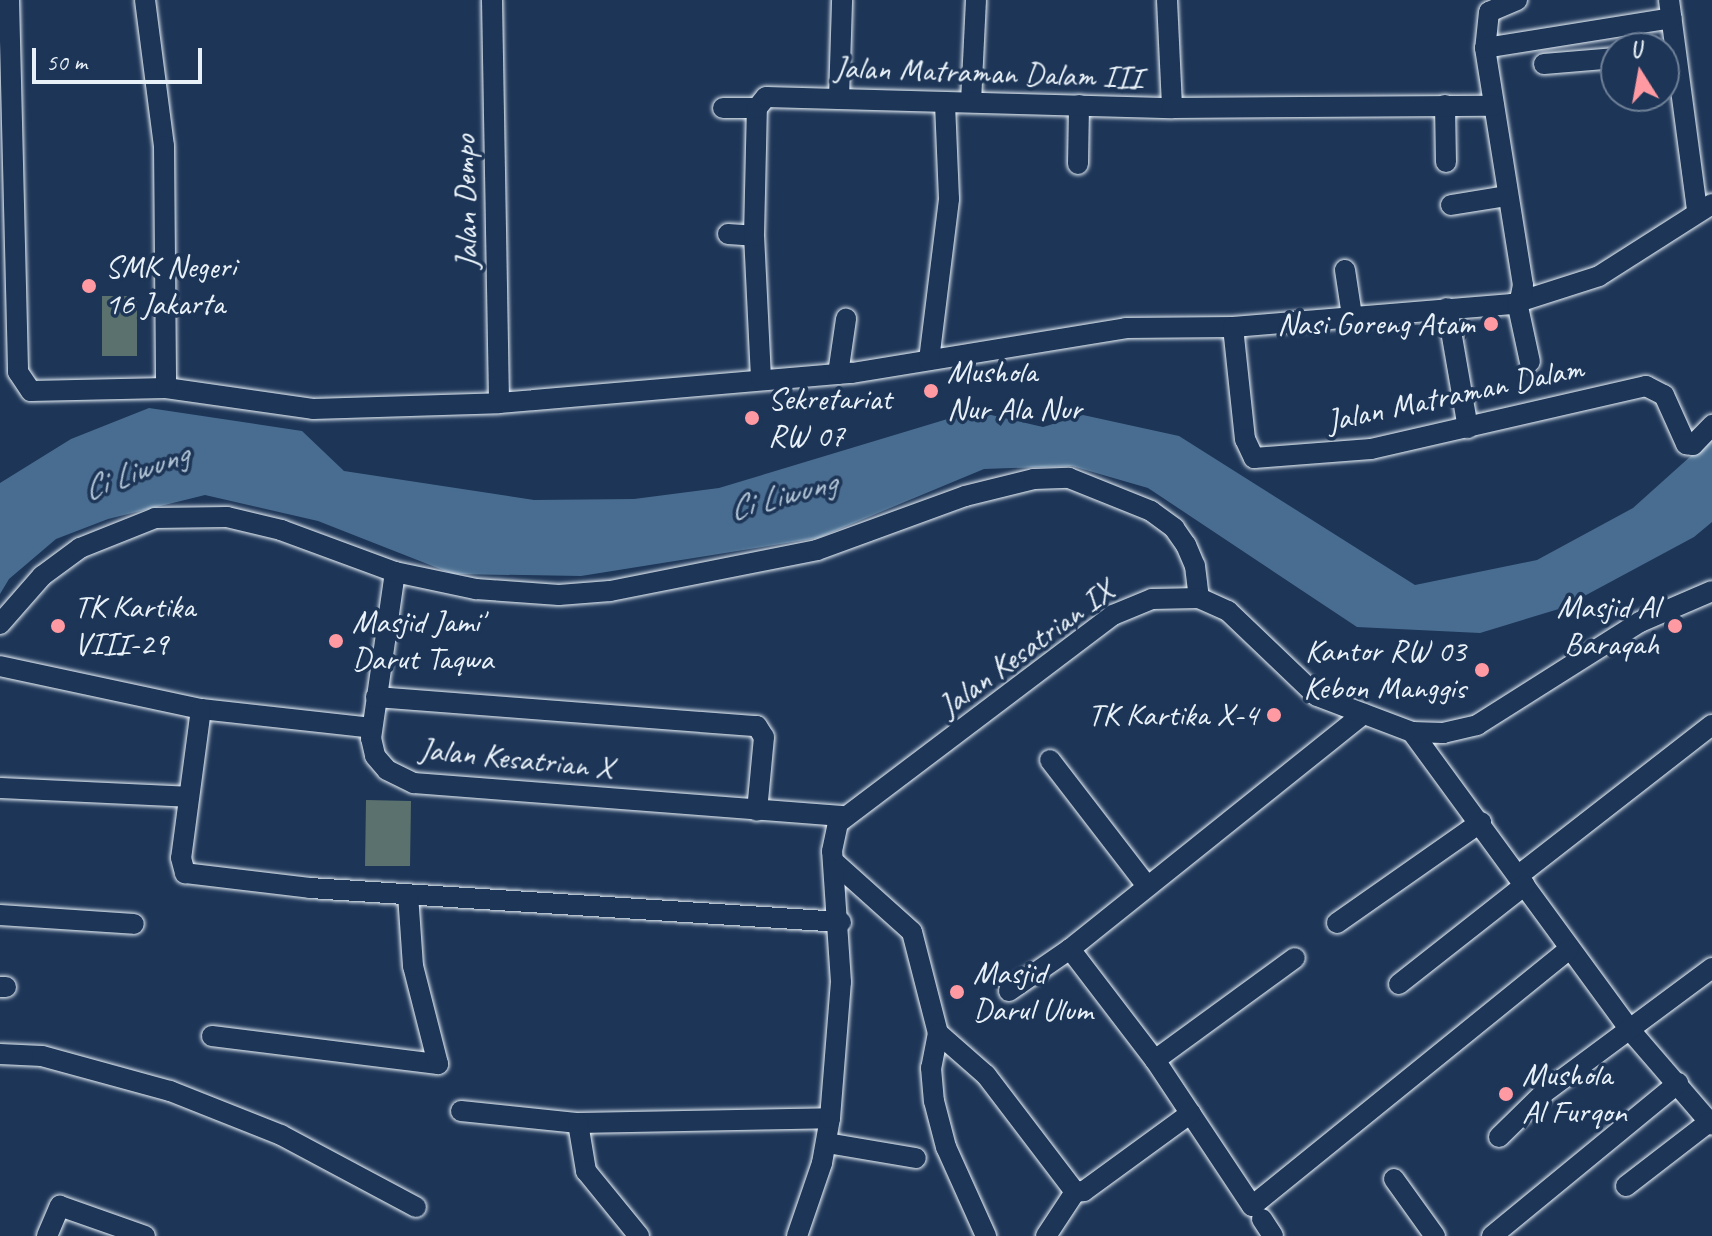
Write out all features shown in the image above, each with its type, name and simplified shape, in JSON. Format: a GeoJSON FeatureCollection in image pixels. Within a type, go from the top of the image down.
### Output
{"type":"FeatureCollection","features":[{"type":"Feature","properties":{"kind":"street"},"geometry":{"type":"LineString","coordinates":[[9,0],[18,372],[31,391],[166,388],[313,409],[499,403],[761,378],[838,374],[1020,350],[1126,328],[1233,327],[1519,301],[1599,276],[1705,207],[1680,92]]}},
{"type":"Feature","properties":{"kind":"street"},"geometry":{"type":"LineString","coordinates":[[145,0],[164,146],[166,388]]}},
{"type":"Feature","properties":{"kind":"street","name":"Jalan Dempo"},"geometry":{"type":"LineString","coordinates":[[492,0],[499,403]]}},
{"type":"Feature","properties":{"kind":"street"},"geometry":{"type":"LineString","coordinates":[[839,98],[842,0]]}},
{"type":"Feature","properties":{"kind":"street"},"geometry":{"type":"LineString","coordinates":[[971,102],[976,0]]}},
{"type":"Feature","properties":{"kind":"street"},"geometry":{"type":"LineString","coordinates":[[1167,0],[1172,108]]}},
{"type":"Feature","properties":{"kind":"street"},"geometry":{"type":"LineString","coordinates":[[1517,0],[1489,12],[1485,48],[1523,285],[1519,301],[1530,362]]}},
{"type":"Feature","properties":{"kind":"street"},"geometry":{"type":"LineString","coordinates":[[1485,48],[1671,9],[1671,32]]}},
{"type":"Feature","properties":{"kind":"street"},"geometry":{"type":"LineString","coordinates":[[1544,64],[1600,59]]}},
{"type":"Feature","properties":{"kind":"street","name":"Jalan Matraman Dalam III"},"geometry":{"type":"LineString","coordinates":[[757,108],[766,97],[1172,108],[1494,106]]}},
{"type":"Feature","properties":{"kind":"street"},"geometry":{"type":"LineString","coordinates":[[929,360],[949,199],[945,102]]}},
{"type":"Feature","properties":{"kind":"street"},"geometry":{"type":"LineString","coordinates":[[1078,164],[1079,105]]}},
{"type":"Feature","properties":{"kind":"street"},"geometry":{"type":"LineString","coordinates":[[1445,105],[1446,162]]}},
{"type":"Feature","properties":{"kind":"street"},"geometry":{"type":"LineString","coordinates":[[723,108],[757,108],[754,236],[761,378]]}},
{"type":"Feature","properties":{"kind":"street"},"geometry":{"type":"LineString","coordinates":[[1451,205],[1507,196]]}},
{"type":"Feature","properties":{"kind":"street"},"geometry":{"type":"LineString","coordinates":[[728,234],[754,236]]}},
{"type":"Feature","properties":{"kind":"street"},"geometry":{"type":"LineString","coordinates":[[1345,270],[1352,316]]}},
{"type":"Feature","properties":{"kind":"street"},"geometry":{"type":"LineString","coordinates":[[1447,308],[1468,428]]}},
{"type":"Feature","properties":{"kind":"street"},"geometry":{"type":"LineString","coordinates":[[838,374],[846,319]]}},
{"type":"Feature","properties":{"kind":"street","name":"Jalan Matraman Dalam"},"geometry":{"type":"LineString","coordinates":[[1233,327],[1245,439],[1254,458],[1371,449],[1646,386],[1664,395],[1686,444],[1693,445],[1712,425]]}},
{"type":"Feature","properties":{"kind":"street"},"geometry":{"type":"LineString","coordinates":[[0,624],[42,576],[80,548],[155,518],[227,517],[281,530],[395,572],[518,593],[610,591],[817,550],[998,486],[1069,478],[1124,497],[1174,528],[1195,566],[1199,598]]}},
{"type":"Feature","properties":{"kind":"street","name":"Jalan Kesatrian X"},"geometry":{"type":"LineString","coordinates":[[395,572],[372,728],[375,756],[414,783],[845,816]]}},
{"type":"Feature","properties":{"kind":"street","name":"Jalan Kesatrian IX"},"geometry":{"type":"LineString","coordinates":[[845,816],[1113,615],[1152,599],[1199,598],[1228,611],[1317,696],[1412,732],[1443,733],[1477,725],[1640,622],[1712,591]]}},
{"type":"Feature","properties":{"kind":"street"},"geometry":{"type":"LineString","coordinates":[[0,666],[201,709],[372,728]]}},
{"type":"Feature","properties":{"kind":"street"},"geometry":{"type":"LineString","coordinates":[[376,697],[757,726],[764,737],[757,811]]}},
{"type":"Feature","properties":{"kind":"street"},"geometry":{"type":"LineString","coordinates":[[201,709],[181,858],[185,873],[408,894],[841,922]]}},
{"type":"Feature","properties":{"kind":"street"},"geometry":{"type":"LineString","coordinates":[[1009,991],[1070,949],[1363,714]]}},
{"type":"Feature","properties":{"kind":"street"},"geometry":{"type":"LineString","coordinates":[[1399,984],[1712,725]]}},
{"type":"Feature","properties":{"kind":"street"},"geometry":{"type":"LineString","coordinates":[[1412,732],[1481,822],[1569,949],[1630,1030],[1711,1124],[1626,1186]]}},
{"type":"Feature","properties":{"kind":"street"},"geometry":{"type":"LineString","coordinates":[[1050,760],[1147,886]]}},
{"type":"Feature","properties":{"kind":"street"},"geometry":{"type":"LineString","coordinates":[[0,788],[188,797]]}},
{"type":"Feature","properties":{"kind":"street"},"geometry":{"type":"LineString","coordinates":[[797,1236],[827,1143],[830,1118],[841,982],[841,922],[833,861],[835,830],[845,816]]}},
{"type":"Feature","properties":{"kind":"street"},"geometry":{"type":"LineString","coordinates":[[1337,923],[1481,822]]}},
{"type":"Feature","properties":{"kind":"street"},"geometry":{"type":"LineString","coordinates":[[833,861],[912,932],[938,1033],[931,1068],[934,1101],[946,1147],[986,1236]]}},
{"type":"Feature","properties":{"kind":"street"},"geometry":{"type":"LineString","coordinates":[[212,1036],[438,1064],[413,966],[408,894]]}},
{"type":"Feature","properties":{"kind":"street"},"geometry":{"type":"LineString","coordinates":[[0,915],[134,924]]}},
{"type":"Feature","properties":{"kind":"street"},"geometry":{"type":"LineString","coordinates":[[1070,949],[1155,1060],[1252,1206],[1569,949]]}},
{"type":"Feature","properties":{"kind":"street"},"geometry":{"type":"LineString","coordinates":[[1155,1060],[1295,958]]}},
{"type":"Feature","properties":{"kind":"street"},"geometry":{"type":"LineString","coordinates":[[1499,1137],[1545,1092],[1712,968]]}},
{"type":"Feature","properties":{"kind":"street"},"geometry":{"type":"LineString","coordinates":[[938,1033],[986,1075],[1075,1192]]}},
{"type":"Feature","properties":{"kind":"street"},"geometry":{"type":"LineString","coordinates":[[0,1054],[42,1056],[170,1091],[281,1135],[416,1207]]}},
{"type":"Feature","properties":{"kind":"street"},"geometry":{"type":"LineString","coordinates":[[1492,1236],[1678,1083]]}},
{"type":"Feature","properties":{"kind":"street"},"geometry":{"type":"LineString","coordinates":[[461,1111],[578,1123],[830,1118]]}},
{"type":"Feature","properties":{"kind":"street"},"geometry":{"type":"LineString","coordinates":[[1075,1192],[1084,1191],[1191,1113]]}},
{"type":"Feature","properties":{"kind":"street"},"geometry":{"type":"LineString","coordinates":[[578,1123],[586,1171],[639,1236]]}},
{"type":"Feature","properties":{"kind":"street"},"geometry":{"type":"LineString","coordinates":[[827,1143],[916,1158]]}},
{"type":"Feature","properties":{"kind":"street"},"geometry":{"type":"LineString","coordinates":[[1394,1179],[1435,1236]]}},
{"type":"Feature","properties":{"kind":"street"},"geometry":{"type":"LineString","coordinates":[[1046,1236],[1075,1192]]}},
{"type":"Feature","properties":{"kind":"street"},"geometry":{"type":"LineString","coordinates":[[47,1236],[60,1206],[145,1236]]}},
{"type":"Feature","properties":{"kind":"green space"},"geometry":{"type":"Polygon","coordinates":[[[102,296],[137,296],[137,356],[102,356],[102,296]]]}},
{"type":"Feature","properties":{"kind":"green space"},"geometry":{"type":"Polygon","coordinates":[[[366,800],[411,801],[410,866],[365,866],[366,800]]]}},
{"type":"Feature","properties":{"kind":"water","name":"Ci Liwung"},"geometry":{"type":"Polygon","coordinates":[[[149,408],[302,431],[344,471],[534,500],[634,499],[719,488],[974,411],[1043,427],[1083,415],[1179,436],[1415,585],[1537,560],[1633,508],[1712,437],[1712,522],[1694,537],[1562,608],[1480,633],[1357,627],[1148,488],[1072,466],[984,469],[818,538],[581,576],[453,574],[318,521],[205,495],[108,519],[56,539],[9,579],[0,594],[0,483],[71,439],[149,408]]]}},
{"type":"Feature","properties":{"kind":"place","name":"SMK Negeri 16 Jakarta"},"geometry":{"type":"Point","coordinates":[89,286]}},
{"type":"Feature","properties":{"kind":"place","name":"Nasi Goreng Atam"},"geometry":{"type":"Point","coordinates":[1491,324]}},
{"type":"Feature","properties":{"kind":"place","name":"Mushola Nur Ala Nur"},"geometry":{"type":"Point","coordinates":[931,391]}},
{"type":"Feature","properties":{"kind":"place","name":"Sekretariat RW 07"},"geometry":{"type":"Point","coordinates":[752,418]}},
{"type":"Feature","properties":{"kind":"place","name":"TK Kartika VIII-29"},"geometry":{"type":"Point","coordinates":[58,626]}},
{"type":"Feature","properties":{"kind":"place","name":"Masjid Al Baraqah"},"geometry":{"type":"Point","coordinates":[1675,626]}},
{"type":"Feature","properties":{"kind":"place","name":"Masjid Jami' Darut Taqwa"},"geometry":{"type":"Point","coordinates":[336,641]}},
{"type":"Feature","properties":{"kind":"place","name":"Kantor RW 03 Kebon Manggis"},"geometry":{"type":"Point","coordinates":[1482,670]}},
{"type":"Feature","properties":{"kind":"place","name":"TK Kartika X-4"},"geometry":{"type":"Point","coordinates":[1274,715]}},
{"type":"Feature","properties":{"kind":"place","name":"Masjid Darul Ulum"},"geometry":{"type":"Point","coordinates":[957,992]}},
{"type":"Feature","properties":{"kind":"place","name":"Mushola Al Furqon"},"geometry":{"type":"Point","coordinates":[1506,1094]}}]}
